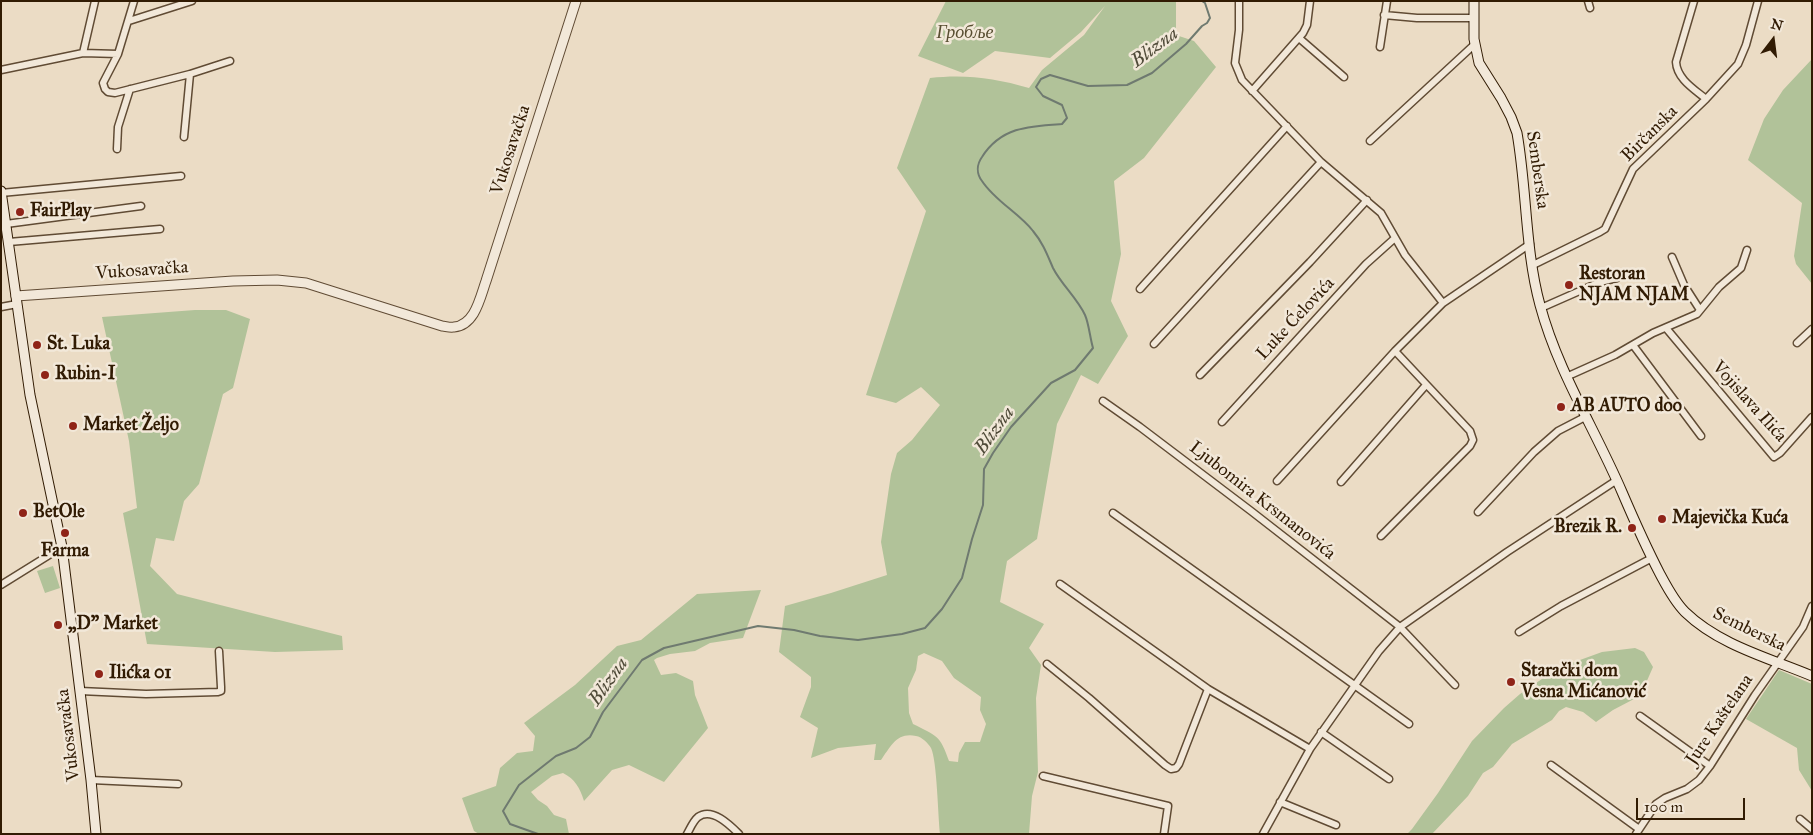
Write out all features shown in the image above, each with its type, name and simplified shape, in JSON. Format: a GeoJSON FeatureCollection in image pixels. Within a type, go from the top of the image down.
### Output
{"type":"FeatureCollection","features":[{"type":"Feature","properties":{"kind":"main road","name":"Vukosavačka"},"geometry":{"type":"LineString","coordinates":[[96,834],[62,547],[30,394],[16,300],[233,281],[277,280],[314,286],[442,326],[454,327],[471,319],[486,281],[576,1]]}},
{"type":"Feature","properties":{"kind":"main road","name":"Semberska"},"geometry":{"type":"LineString","coordinates":[[1474,1],[1475,44],[1479,63],[1504,104],[1517,133],[1532,265],[1541,308],[1566,377],[1617,480],[1652,558],[1674,598],[1683,611],[1695,621],[1732,644],[1812,676]]}},
{"type":"Feature","properties":{"kind":"main road"},"geometry":{"type":"LineString","coordinates":[[1,193],[16,300]]}},
{"type":"Feature","properties":{"kind":"street"},"geometry":{"type":"LineString","coordinates":[[83,53],[95,1]]}},
{"type":"Feature","properties":{"kind":"street"},"geometry":{"type":"LineString","coordinates":[[134,1],[118,54],[103,83],[105,90],[108,92],[115,93],[190,74],[230,61]]}},
{"type":"Feature","properties":{"kind":"street"},"geometry":{"type":"LineString","coordinates":[[129,21],[192,1]]}},
{"type":"Feature","properties":{"kind":"street"},"geometry":{"type":"LineString","coordinates":[[1239,1],[1239,30],[1235,63],[1242,80],[1321,162],[1381,213],[1405,255],[1444,303]]}},
{"type":"Feature","properties":{"kind":"street"},"geometry":{"type":"LineString","coordinates":[[1252,90],[1299,38],[1307,25],[1310,1]]}},
{"type":"Feature","properties":{"kind":"street"},"geometry":{"type":"LineString","coordinates":[[1380,47],[1387,1]]}},
{"type":"Feature","properties":{"kind":"street"},"geometry":{"type":"LineString","coordinates":[[1694,1],[1676,62],[1680,77],[1706,99]]}},
{"type":"Feature","properties":{"kind":"street","name":"Birčanska"},"geometry":{"type":"LineString","coordinates":[[1532,265],[1604,229],[1633,169],[1706,99],[1738,64],[1742,57],[1758,1]]}},
{"type":"Feature","properties":{"kind":"street"},"geometry":{"type":"LineString","coordinates":[[1384,15],[1417,18],[1474,18]]}},
{"type":"Feature","properties":{"kind":"street"},"geometry":{"type":"LineString","coordinates":[[1299,38],[1344,77]]}},
{"type":"Feature","properties":{"kind":"street"},"geometry":{"type":"LineString","coordinates":[[1370,142],[1475,44]]}},
{"type":"Feature","properties":{"kind":"street"},"geometry":{"type":"LineString","coordinates":[[1,70],[83,53],[118,54]]}},
{"type":"Feature","properties":{"kind":"street"},"geometry":{"type":"LineString","coordinates":[[184,137],[190,74]]}},
{"type":"Feature","properties":{"kind":"street"},"geometry":{"type":"LineString","coordinates":[[117,149],[118,127],[130,89]]}},
{"type":"Feature","properties":{"kind":"street"},"geometry":{"type":"LineString","coordinates":[[1140,289],[1288,126]]}},
{"type":"Feature","properties":{"kind":"street"},"geometry":{"type":"LineString","coordinates":[[1154,344],[1321,162]]}},
{"type":"Feature","properties":{"kind":"street"},"geometry":{"type":"LineString","coordinates":[[1,193],[181,176]]}},
{"type":"Feature","properties":{"kind":"street","name":"Luke Ćelovića"},"geometry":{"type":"LineString","coordinates":[[1200,375],[1310,262],[1367,200]]}},
{"type":"Feature","properties":{"kind":"street"},"geometry":{"type":"LineString","coordinates":[[6,224],[141,206]]}},
{"type":"Feature","properties":{"kind":"street"},"geometry":{"type":"LineString","coordinates":[[9,242],[160,229]]}},
{"type":"Feature","properties":{"kind":"street","name":"Luke Ćelovića"},"geometry":{"type":"LineString","coordinates":[[1222,422],[1366,264],[1395,238]]}},
{"type":"Feature","properties":{"kind":"street"},"geometry":{"type":"LineString","coordinates":[[1277,481],[1395,352],[1444,303],[1530,244]]}},
{"type":"Feature","properties":{"kind":"street"},"geometry":{"type":"LineString","coordinates":[[1566,377],[1688,319],[1700,310],[1719,287],[1741,268],[1747,250]]}},
{"type":"Feature","properties":{"kind":"street"},"geometry":{"type":"LineString","coordinates":[[1672,257],[1676,271],[1700,310]]}},
{"type":"Feature","properties":{"kind":"street"},"geometry":{"type":"LineString","coordinates":[[1541,308],[1600,282],[1617,278]]}},
{"type":"Feature","properties":{"kind":"street"},"geometry":{"type":"LineString","coordinates":[[1,307],[16,300]]}},
{"type":"Feature","properties":{"kind":"street","name":"Vojislava Ilića"},"geometry":{"type":"LineString","coordinates":[[1666,328],[1774,457],[1780,453],[1812,416]]}},
{"type":"Feature","properties":{"kind":"street"},"geometry":{"type":"LineString","coordinates":[[1797,343],[1812,329]]}},
{"type":"Feature","properties":{"kind":"street"},"geometry":{"type":"LineString","coordinates":[[1633,345],[1701,436]]}},
{"type":"Feature","properties":{"kind":"street"},"geometry":{"type":"LineString","coordinates":[[1381,536],[1470,446],[1473,440],[1470,431],[1395,352]]}},
{"type":"Feature","properties":{"kind":"street"},"geometry":{"type":"LineString","coordinates":[[1341,482],[1426,385]]}},
{"type":"Feature","properties":{"kind":"street","name":"Ljubomira Krsmanovića"},"geometry":{"type":"LineString","coordinates":[[1103,401],[1251,511],[1400,627],[1455,685]]}},
{"type":"Feature","properties":{"kind":"street"},"geometry":{"type":"LineString","coordinates":[[1478,512],[1534,452],[1558,431],[1585,417]]}},
{"type":"Feature","properties":{"kind":"street"},"geometry":{"type":"LineString","coordinates":[[1263,834],[1321,732],[1379,651],[1400,627],[1514,547],[1617,480]]}},
{"type":"Feature","properties":{"kind":"street"},"geometry":{"type":"LineString","coordinates":[[1113,513],[1409,724]]}},
{"type":"Feature","properties":{"kind":"street"},"geometry":{"type":"LineString","coordinates":[[1,585],[62,547]]}},
{"type":"Feature","properties":{"kind":"street"},"geometry":{"type":"LineString","coordinates":[[1519,632],[1562,606],[1652,558]]}},
{"type":"Feature","properties":{"kind":"street"},"geometry":{"type":"LineString","coordinates":[[1060,584],[1208,689],[1310,749]]}},
{"type":"Feature","properties":{"kind":"street","name":"Jure Kaštelana"},"geometry":{"type":"LineString","coordinates":[[1551,764],[1638,831],[1656,804],[1687,789],[1710,766],[1777,662],[1803,626],[1812,606]]}},
{"type":"Feature","properties":{"kind":"street"},"geometry":{"type":"LineString","coordinates":[[80,692],[146,694],[218,692],[221,691],[219,651]]}},
{"type":"Feature","properties":{"kind":"street"},"geometry":{"type":"LineString","coordinates":[[1047,664],[1089,698],[1165,766],[1172,769],[1176,768],[1178,764],[1208,689]]}},
{"type":"Feature","properties":{"kind":"street"},"geometry":{"type":"LineString","coordinates":[[1640,716],[1710,766]]}},
{"type":"Feature","properties":{"kind":"street"},"geometry":{"type":"LineString","coordinates":[[1321,732],[1389,779]]}},
{"type":"Feature","properties":{"kind":"street"},"geometry":{"type":"LineString","coordinates":[[1043,776],[1168,806],[1164,834]]}},
{"type":"Feature","properties":{"kind":"street"},"geometry":{"type":"LineString","coordinates":[[91,780],[178,784]]}},
{"type":"Feature","properties":{"kind":"street"},"geometry":{"type":"LineString","coordinates":[[1280,802],[1336,825]]}},
{"type":"Feature","properties":{"kind":"street"},"geometry":{"type":"LineString","coordinates":[[687,834],[698,817],[706,814],[720,819],[739,834]]}},
{"type":"Feature","properties":{"kind":"street"},"geometry":{"type":"LineString","coordinates":[[1800,819],[1812,829]]}},
{"type":"Feature","properties":{"kind":"green space","name":"Гробље"},"geometry":{"type":"Polygon","coordinates":[[[946,1],[1176,1],[1176,35],[1194,41],[1216,67],[1144,158],[1114,181],[1121,254],[1111,301],[1128,336],[1098,384],[1081,375],[1057,424],[1037,539],[1007,561],[1000,602],[1044,624],[1029,648],[1041,665],[1036,698],[1038,772],[1032,796],[1029,834],[940,834],[933,754],[928,744],[918,737],[909,735],[899,738],[891,745],[881,760],[874,760],[876,744],[838,748],[811,758],[818,728],[800,717],[811,687],[811,677],[779,652],[785,606],[887,575],[881,542],[891,474],[897,453],[912,440],[940,405],[921,387],[896,403],[866,395],[926,211],[897,168],[930,78],[955,76],[980,78],[1029,88],[1042,70],[1084,35],[1105,6],[1081,32],[1050,58],[995,51],[963,73],[918,56],[946,1]],[[924,653],[918,656],[916,670],[908,688],[909,713],[913,724],[937,737],[949,761],[958,762],[959,753],[965,742],[980,742],[986,724],[980,710],[981,697],[954,678],[942,661],[924,653]]]}},
{"type":"Feature","properties":{"kind":"green space"},"geometry":{"type":"Polygon","coordinates":[[[1812,59],[1812,284],[1796,264],[1794,256],[1802,203],[1748,160],[1764,119],[1783,90],[1812,59]]]}},
{"type":"Feature","properties":{"kind":"green space"},"geometry":{"type":"Polygon","coordinates":[[[195,310],[226,310],[250,319],[233,388],[223,394],[199,484],[184,501],[174,541],[156,538],[150,566],[177,594],[342,636],[343,650],[275,652],[147,644],[123,513],[137,508],[129,441],[102,317],[195,310]]]}},
{"type":"Feature","properties":{"kind":"green space"},"geometry":{"type":"Polygon","coordinates":[[[53,566],[60,588],[45,593],[37,571],[53,566]]]}},
{"type":"Feature","properties":{"kind":"green space"},"geometry":{"type":"Polygon","coordinates":[[[761,590],[743,638],[710,643],[695,651],[670,654],[654,660],[661,675],[676,673],[693,681],[695,695],[708,728],[664,782],[629,765],[612,770],[584,801],[576,784],[563,773],[552,776],[531,792],[554,815],[566,819],[569,834],[479,834],[474,831],[462,798],[496,786],[500,768],[517,753],[533,751],[535,736],[524,723],[575,685],[617,646],[641,640],[697,594],[761,590]]]}},
{"type":"Feature","properties":{"kind":"green space"},"geometry":{"type":"Polygon","coordinates":[[[1635,648],[1644,652],[1653,667],[1646,683],[1634,699],[1596,722],[1583,712],[1566,707],[1559,711],[1552,720],[1512,744],[1493,767],[1483,773],[1468,796],[1432,834],[1407,834],[1438,793],[1472,741],[1520,694],[1558,668],[1602,652],[1635,648]]]}},
{"type":"Feature","properties":{"kind":"green space"},"geometry":{"type":"Polygon","coordinates":[[[1779,670],[1812,684],[1812,791],[1799,770],[1797,748],[1746,719],[1779,670]]]}},
{"type":"Feature","properties":{"kind":"waterway","name":"Blizna"},"geometry":{"type":"LineString","coordinates":[[538,834],[510,824],[503,811],[519,785],[556,756],[576,748],[590,737],[603,712],[642,660],[664,648],[758,626],[858,640],[902,634],[925,628],[942,609],[962,578],[983,505],[984,469],[993,453],[1011,427],[1051,383],[1075,370],[1093,348],[1085,315],[1056,274],[1040,240],[1021,218],[987,188],[979,175],[979,163],[990,147],[1007,134],[1027,127],[1062,124],[1067,118],[1062,105],[1043,96],[1036,87],[1041,79],[1050,75],[1088,86],[1127,85],[1152,73],[1207,23],[1210,18],[1205,3],[1202,1]]}},
{"type":"Feature","properties":{"kind":"place","name":"FairPlay"},"geometry":{"type":"Point","coordinates":[20,212]}},
{"type":"Feature","properties":{"kind":"place","name":"Restoran NJAM NJAM"},"geometry":{"type":"Point","coordinates":[1569,285]}},
{"type":"Feature","properties":{"kind":"place","name":"St. Luka"},"geometry":{"type":"Point","coordinates":[37,345]}},
{"type":"Feature","properties":{"kind":"place","name":"Rubin-I"},"geometry":{"type":"Point","coordinates":[45,375]}},
{"type":"Feature","properties":{"kind":"place","name":"AB AUTO doo"},"geometry":{"type":"Point","coordinates":[1561,407]}},
{"type":"Feature","properties":{"kind":"place","name":"Market Željo"},"geometry":{"type":"Point","coordinates":[73,426]}},
{"type":"Feature","properties":{"kind":"place","name":"BetOle"},"geometry":{"type":"Point","coordinates":[23,513]}},
{"type":"Feature","properties":{"kind":"place","name":"Majevička Kuća"},"geometry":{"type":"Point","coordinates":[1662,519]}},
{"type":"Feature","properties":{"kind":"place","name":"Brezik R."},"geometry":{"type":"Point","coordinates":[1632,528]}},
{"type":"Feature","properties":{"kind":"place","name":"Farma"},"geometry":{"type":"Point","coordinates":[65,533]}},
{"type":"Feature","properties":{"kind":"place","name":"„D” Market"},"geometry":{"type":"Point","coordinates":[58,625]}},
{"type":"Feature","properties":{"kind":"place","name":"Ilićka 01"},"geometry":{"type":"Point","coordinates":[99,674]}},
{"type":"Feature","properties":{"kind":"place","name":"Starački dom Vesna Mićanović"},"geometry":{"type":"Point","coordinates":[1511,682]}}]}
